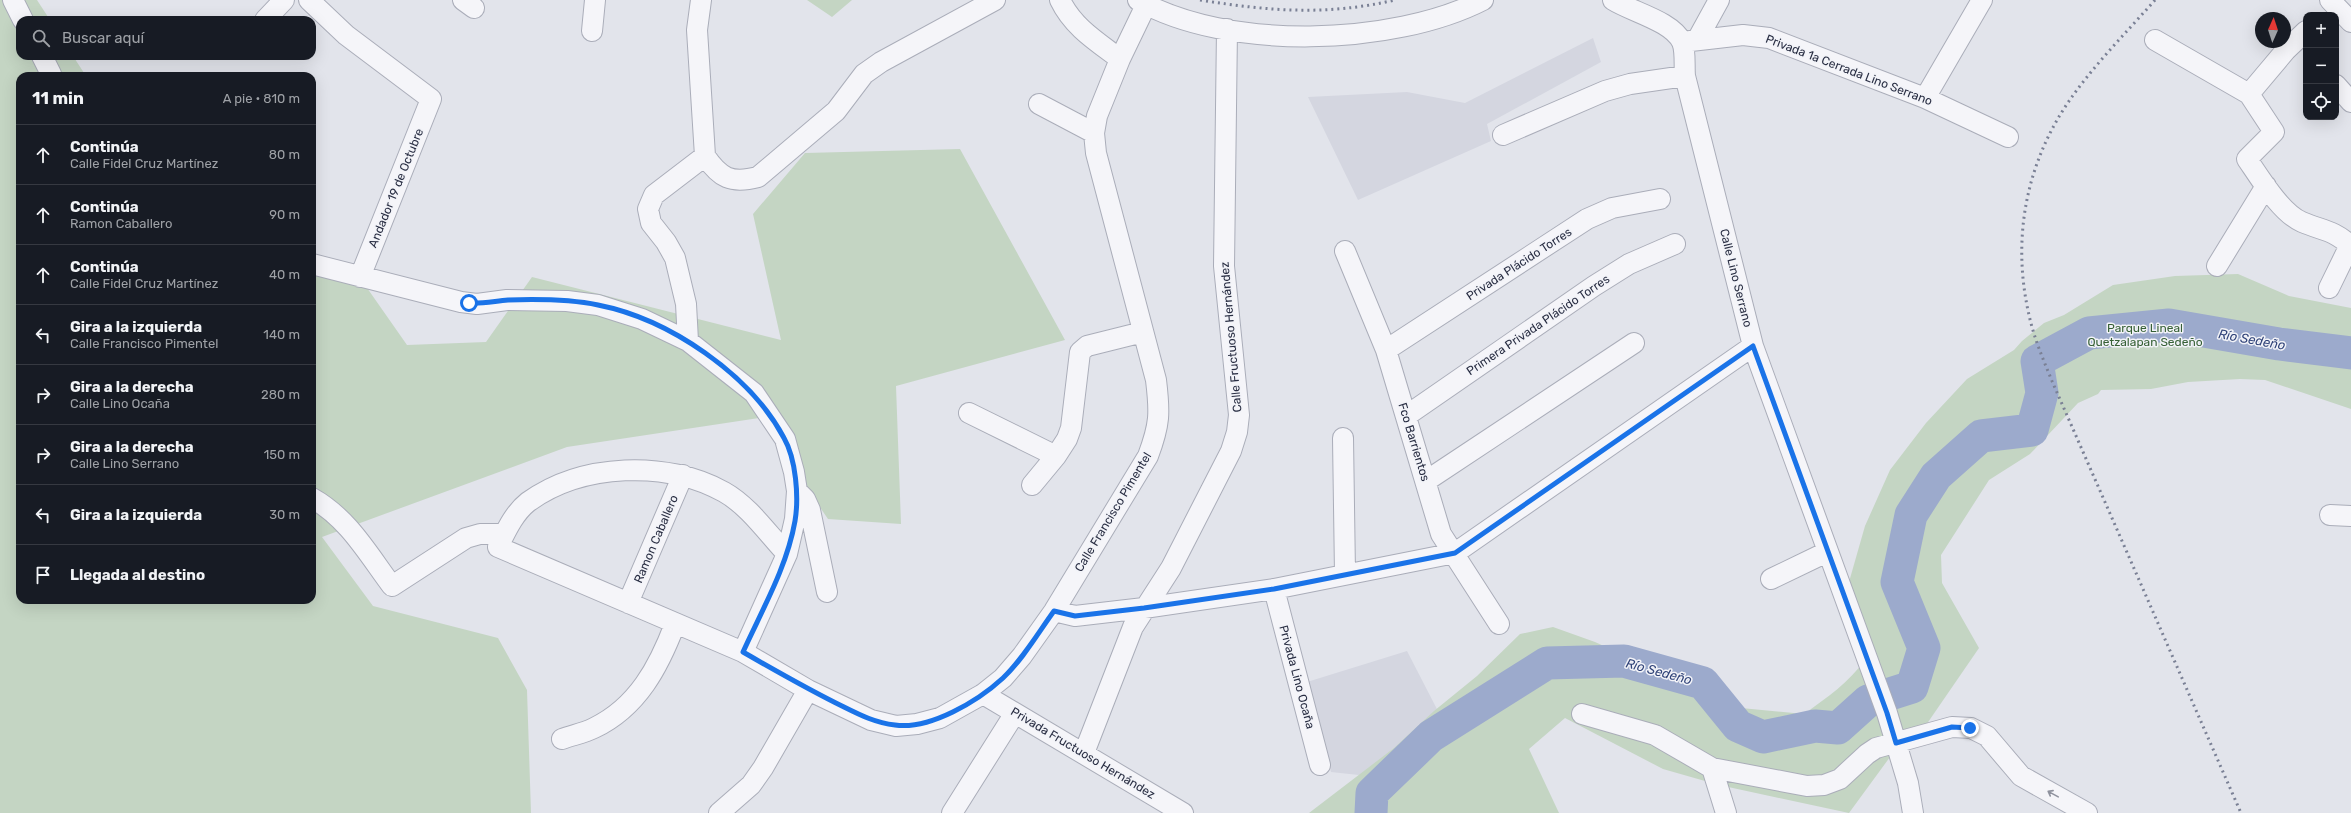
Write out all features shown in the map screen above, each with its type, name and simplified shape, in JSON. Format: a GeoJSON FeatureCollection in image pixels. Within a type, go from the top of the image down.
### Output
{"type":"FeatureCollection","features":[{"type":"Feature","properties":{"kind":"street"},"geometry":{"type":"LineString","coordinates":[[12,0],[21,16]]}},
{"type":"Feature","properties":{"kind":"street"},"geometry":{"type":"LineString","coordinates":[[269,16],[284,0]]}},
{"type":"Feature","properties":{"kind":"street","name":"Andador 19 de Octubre"},"geometry":{"type":"LineString","coordinates":[[309,0],[346,36],[431,99],[360,277]]}},
{"type":"Feature","properties":{"kind":"street"},"geometry":{"type":"LineString","coordinates":[[592,31],[596,0]]}},
{"type":"Feature","properties":{"kind":"street"},"geometry":{"type":"LineString","coordinates":[[701,0],[697,30],[705,156],[715,171],[731,180],[744,181],[758,177],[836,111],[864,74],[881,62],[995,0]]}},
{"type":"Feature","properties":{"kind":"street"},"geometry":{"type":"LineString","coordinates":[[1060,0],[1080,30],[1120,59]]}},
{"type":"Feature","properties":{"kind":"street"},"geometry":{"type":"LineString","coordinates":[[1142,2],[1196,23],[1227,29],[1270,35],[1320,36],[1375,32],[1424,23],[1483,0]]}},
{"type":"Feature","properties":{"kind":"street"},"geometry":{"type":"LineString","coordinates":[[1613,0],[1627,9],[1663,24],[1690,41],[1719,0]]}},
{"type":"Feature","properties":{"kind":"street"},"geometry":{"type":"LineString","coordinates":[[1925,98],[1982,0]]}},
{"type":"Feature","properties":{"kind":"street","name":"Calle Francisco Pimentel"},"geometry":{"type":"LineString","coordinates":[[504,534],[498,547],[743,652],[808,690],[871,720],[896,726],[917,724],[940,718],[983,694],[1003,678],[1022,656],[1054,611],[1148,456],[1158,429],[1159,404],[1156,380],[1096,153],[1094,133],[1097,116],[1142,2]]}},
{"type":"Feature","properties":{"kind":"street"},"geometry":{"type":"LineString","coordinates":[[2328,6],[2351,22]]}},
{"type":"Feature","properties":{"kind":"street","name":"Calle Fructuoso Hernández"},"geometry":{"type":"LineString","coordinates":[[1084,753],[1133,627],[1171,568],[1231,451],[1237,432],[1239,415],[1224,266],[1227,29]]}},
{"type":"Feature","properties":{"kind":"street","name":"Privada 1a Cerrada Lino Serrano"},"geometry":{"type":"LineString","coordinates":[[1690,41],[1743,35],[1769,38],[1925,98],[2008,137]]}},
{"type":"Feature","properties":{"kind":"street"},"geometry":{"type":"LineString","coordinates":[[2155,40],[2249,94],[2274,132],[2247,159],[2266,186],[2292,216],[2302,222],[2338,234],[2351,246],[2329,288]]}},
{"type":"Feature","properties":{"kind":"street","name":"Calle Lino Serrano"},"geometry":{"type":"LineString","coordinates":[[1690,41],[1686,76],[1753,346],[1887,713],[1908,783],[1913,813]]}},
{"type":"Feature","properties":{"kind":"street"},"geometry":{"type":"LineString","coordinates":[[2249,94],[2303,41]]}},
{"type":"Feature","properties":{"kind":"street"},"geometry":{"type":"LineString","coordinates":[[44,60],[50,72]]}},
{"type":"Feature","properties":{"kind":"street"},"geometry":{"type":"LineString","coordinates":[[1503,135],[1605,91],[1630,84],[1686,76]]}},
{"type":"Feature","properties":{"kind":"street"},"geometry":{"type":"LineString","coordinates":[[2339,88],[2351,102]]}},
{"type":"Feature","properties":{"kind":"street"},"geometry":{"type":"LineString","coordinates":[[1039,104],[1094,133]]}},
{"type":"Feature","properties":{"kind":"street"},"geometry":{"type":"LineString","coordinates":[[688,341],[686,304],[675,258],[666,242],[651,223],[648,209],[654,195],[705,156]]}},
{"type":"Feature","properties":{"kind":"street"},"geometry":{"type":"LineString","coordinates":[[2217,266],[2266,186]]}},
{"type":"Feature","properties":{"kind":"street","name":"Privada Plácido Torres"},"geometry":{"type":"LineString","coordinates":[[1386,350],[1587,219],[1612,208],[1660,199]]}},
{"type":"Feature","properties":{"kind":"street","name":"Primera Privada Plácido Torres"},"geometry":{"type":"LineString","coordinates":[[1406,416],[1594,286],[1629,264],[1675,244]]}},
{"type":"Feature","properties":{"kind":"street","name":"Fco Barrientos"},"geometry":{"type":"LineString","coordinates":[[1345,251],[1386,350],[1441,534],[1455,553],[1499,624]]}},
{"type":"Feature","properties":{"kind":"street"},"geometry":{"type":"LineString","coordinates":[[316,265],[461,302],[477,304],[507,300],[567,301],[598,305],[642,319],[688,341],[754,393],[785,439],[794,472],[797,491],[795,519],[787,554],[743,652]]}},
{"type":"Feature","properties":{"kind":"street"},"geometry":{"type":"LineString","coordinates":[[1032,485],[1056,456],[1071,428],[1080,352],[1087,346],[1143,332]]}},
{"type":"Feature","properties":{"kind":"street"},"geometry":{"type":"LineString","coordinates":[[1426,481],[1634,343]]}},
{"type":"Feature","properties":{"kind":"street"},"geometry":{"type":"LineString","coordinates":[[1054,611],[1075,616],[1144,608],[1274,589],[1455,553],[1753,346]]}},
{"type":"Feature","properties":{"kind":"street"},"geometry":{"type":"LineString","coordinates":[[969,413],[1056,456]]}},
{"type":"Feature","properties":{"kind":"street"},"geometry":{"type":"LineString","coordinates":[[1343,438],[1345,574]]}},
{"type":"Feature","properties":{"kind":"street"},"geometry":{"type":"LineString","coordinates":[[316,500],[325,505],[345,523],[392,586],[466,538],[480,534],[504,534],[511,522],[527,503],[556,486],[587,477],[622,471],[656,471],[683,475],[726,493],[744,509],[787,554]]}},
{"type":"Feature","properties":{"kind":"street","name":"Ramon Caballero"},"geometry":{"type":"LineString","coordinates":[[628,604],[683,475]]}},
{"type":"Feature","properties":{"kind":"street"},"geometry":{"type":"LineString","coordinates":[[797,491],[805,499],[810,510],[827,592]]}},
{"type":"Feature","properties":{"kind":"street"},"geometry":{"type":"LineString","coordinates":[[2330,515],[2351,516]]}},
{"type":"Feature","properties":{"kind":"street"},"geometry":{"type":"LineString","coordinates":[[1771,579],[1828,552]]}},
{"type":"Feature","properties":{"kind":"street","name":"Privada Lino Ocaña"},"geometry":{"type":"LineString","coordinates":[[1274,589],[1320,765]]}},
{"type":"Feature","properties":{"kind":"street"},"geometry":{"type":"LineString","coordinates":[[562,739],[595,728],[623,710],[647,684],[663,656],[675,624]]}},
{"type":"Feature","properties":{"kind":"street"},"geometry":{"type":"LineString","coordinates":[[719,813],[751,785],[763,768],[808,690]]}},
{"type":"Feature","properties":{"kind":"street","name":"Privada Fructuoso Hernández"},"geometry":{"type":"LineString","coordinates":[[983,694],[1183,813]]}},
{"type":"Feature","properties":{"kind":"street"},"geometry":{"type":"LineString","coordinates":[[952,813],[1015,712]]}},
{"type":"Feature","properties":{"kind":"street"},"geometry":{"type":"LineString","coordinates":[[1582,714],[1655,735],[1712,768],[1807,786],[1824,785],[1840,779],[1867,754],[1896,743],[1952,727],[1970,728],[1987,736],[2022,776],[2087,813]]}},
{"type":"Feature","properties":{"kind":"street"},"geometry":{"type":"LineString","coordinates":[[1712,768],[1726,813]]}},
{"type":"Feature","properties":{"kind":"shaded area"},"geometry":{"type":"Polygon","coordinates":[[[1593,38],[1601,62],[1487,124],[1491,141],[1358,200],[1308,97],[1407,92],[1465,103],[1593,38]]]}},
{"type":"Feature","properties":{"kind":"shaded area"},"geometry":{"type":"Polygon","coordinates":[[[1407,651],[1440,715],[1368,776],[1331,772],[1307,682],[1407,651]]]}},
{"type":"Feature","properties":{"kind":"green space"},"geometry":{"type":"Polygon","coordinates":[[[0,0],[37,0],[47,16],[16,16],[16,60],[76,60],[83,72],[16,72],[16,604],[316,604],[316,262],[365,285],[407,345],[486,342],[532,277],[781,340],[753,214],[805,153],[960,149],[1065,340],[896,386],[901,524],[828,519],[759,418],[567,447],[322,537],[373,606],[498,638],[527,690],[531,813],[0,813],[0,0]]]}},
{"type":"Feature","properties":{"kind":"green space"},"geometry":{"type":"Polygon","coordinates":[[[807,0],[852,0],[832,17],[807,0]]]}},
{"type":"Feature","properties":{"kind":"green space","name":"Parque Lineal Quetzalapan Sedeño"},"geometry":{"type":"Polygon","coordinates":[[[2238,274],[2289,296],[2351,308],[2351,409],[2265,380],[2240,379],[2188,382],[2151,389],[2101,390],[2098,394],[2078,403],[2030,454],[1989,480],[1941,555],[1942,583],[1979,648],[1913,744],[1890,757],[1849,813],[1719,785],[1663,769],[1565,718],[1529,749],[1559,813],[1309,813],[1394,748],[1434,711],[1477,676],[1520,634],[1553,627],[1595,642],[1741,708],[1804,714],[1845,682],[1866,659],[1847,589],[1865,526],[1890,470],[1926,423],[1967,379],[2014,350],[2022,341],[2044,323],[2064,315],[2113,285],[2175,276],[2238,274]]]}},
{"type":"Feature","properties":{"kind":"waterway","name":"Río Sedeño"},"geometry":{"type":"LineString","coordinates":[[1371,813],[1372,793],[1431,736],[1547,663],[1624,661],[1703,683],[1738,726],[1763,737],[1815,726],[1838,728],[1868,701],[1912,687],[1924,648],[1897,582],[1911,515],[1936,476],[1981,436],[2032,430],[2042,393],[2037,361],[2089,333],[2169,325],[2279,344],[2351,353]]}},
{"type":"Feature","properties":{"kind":"railway"},"geometry":{"type":"LineString","coordinates":[[1200,0],[1250,7],[1298,10],[1345,8],[1395,0]]}},
{"type":"Feature","properties":{"kind":"railway"},"geometry":{"type":"LineString","coordinates":[[2155,0],[2077,90],[2053,128],[2041,153],[2032,179],[2022,232],[2024,287],[2033,332],[2052,381],[2241,813]]}},
{"type":"Feature","properties":{"kind":"route"},"geometry":{"type":"LineString","coordinates":[[469,303],[477,304],[507,300],[567,301],[598,305],[642,319],[688,341],[754,393],[785,439],[794,472],[797,491],[795,519],[787,554],[743,652],[808,690],[871,720],[896,726],[917,724],[940,718],[983,694],[1003,678],[1022,656],[1054,611],[1075,616],[1144,608],[1274,589],[1455,553],[1753,346],[1887,713],[1896,743],[1952,727],[1970,728]]}}]}
